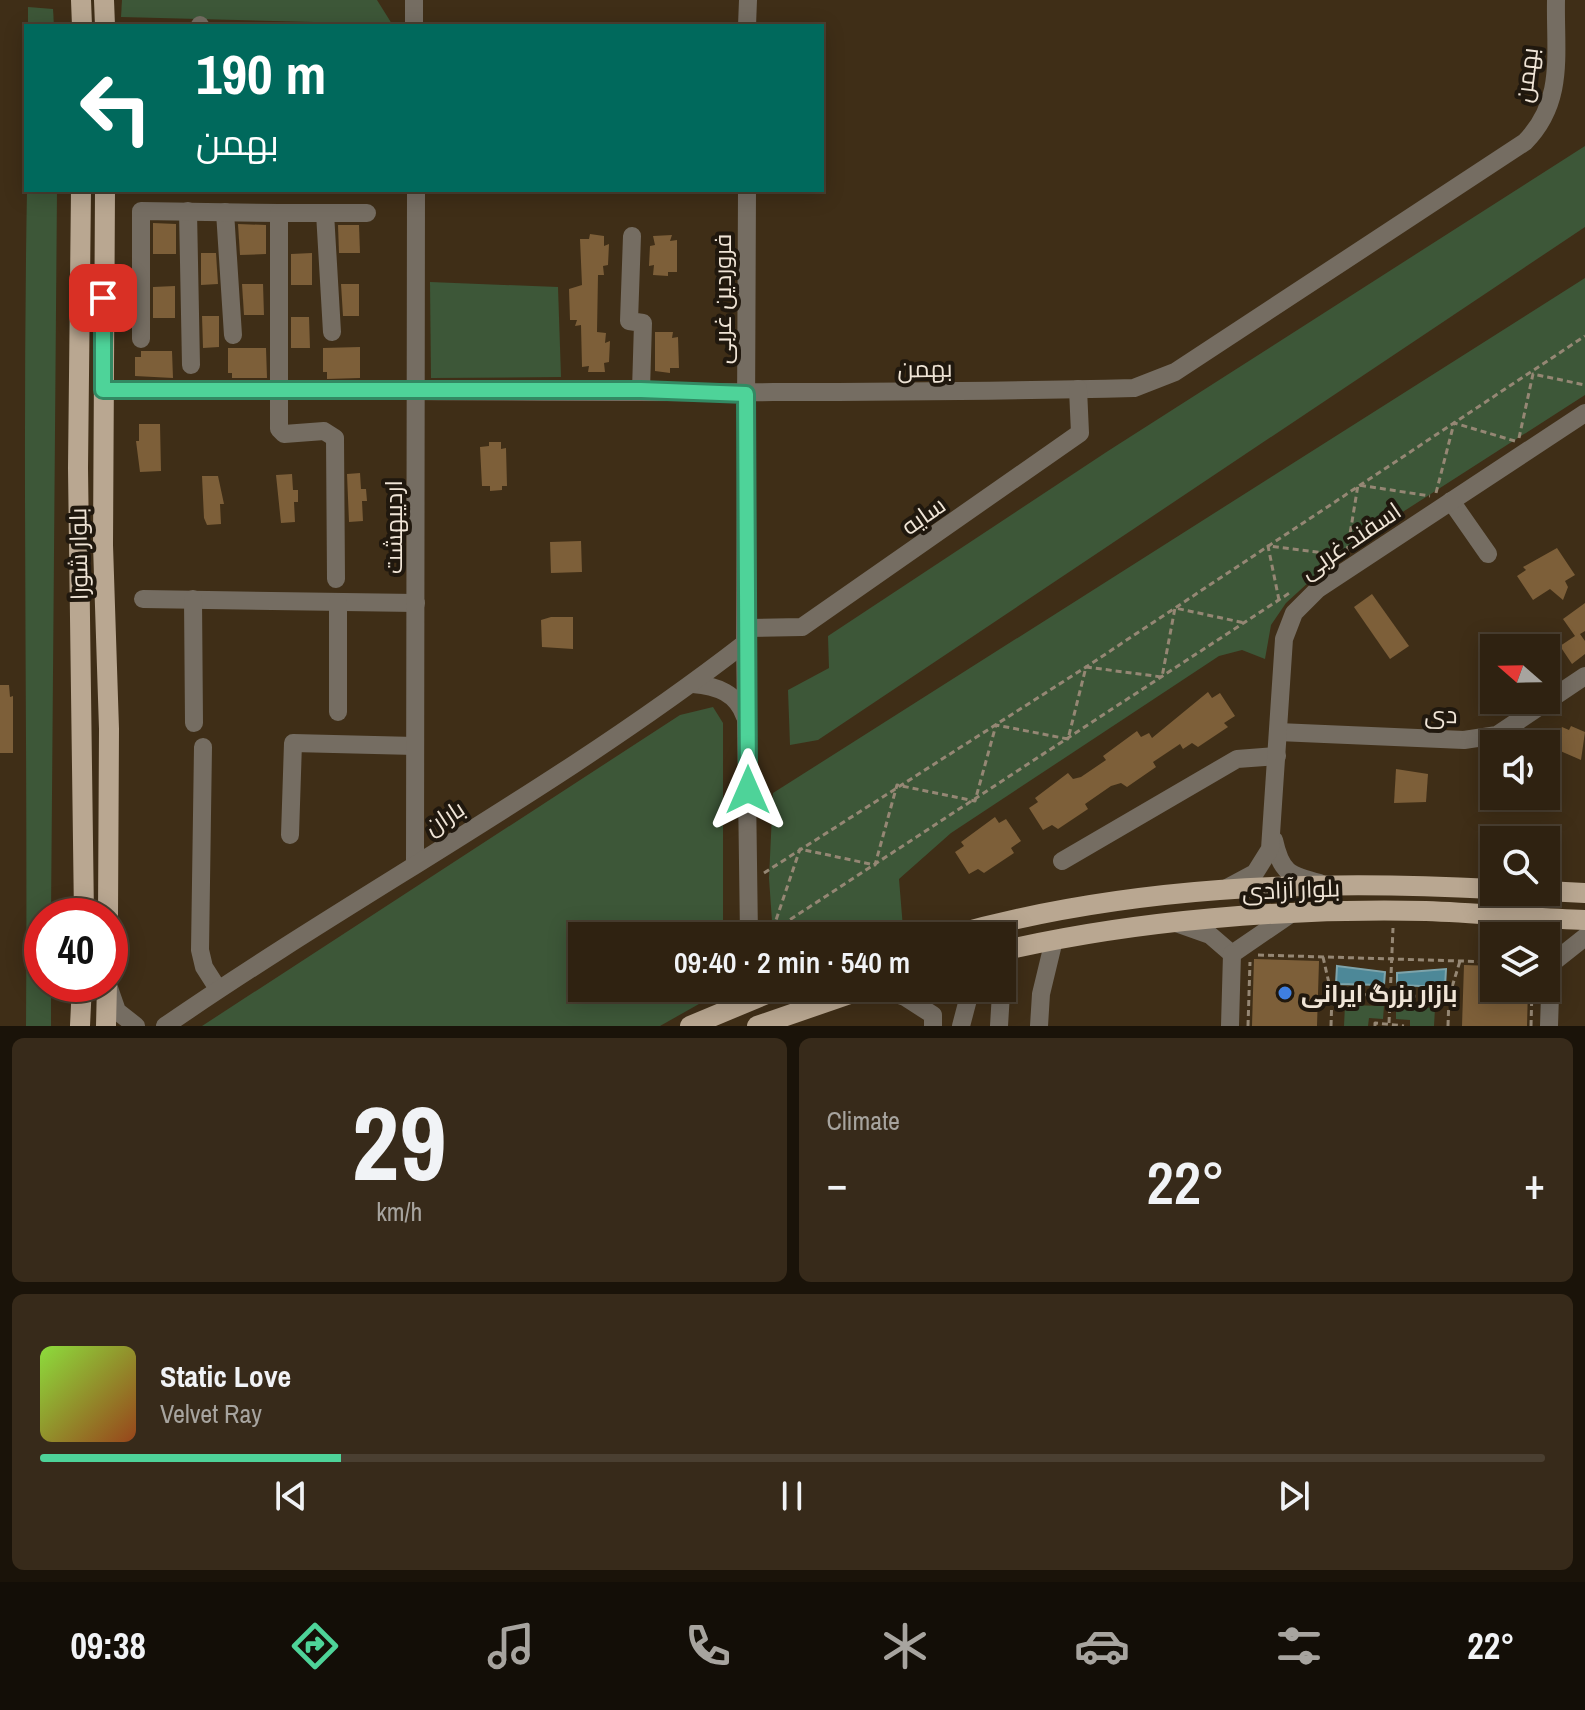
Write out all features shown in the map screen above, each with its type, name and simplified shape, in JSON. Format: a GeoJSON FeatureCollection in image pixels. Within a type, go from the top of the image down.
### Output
{"type":"FeatureCollection","features":[{"type":"Feature","properties":{"kind":"main road"},"geometry":{"type":"LineString","coordinates":[[81,0],[82,24]]}},
{"type":"Feature","properties":{"kind":"main road"},"geometry":{"type":"LineString","coordinates":[[104,0],[105,24]]}},
{"type":"Feature","properties":{"kind":"main road","name":"بلوار شورا"},"geometry":{"type":"LineString","coordinates":[[81,192],[78,483],[84,898]]}},
{"type":"Feature","properties":{"kind":"main road","name":"بلوار شورا"},"geometry":{"type":"LineString","coordinates":[[105,192],[103,545],[109,729],[108,898]]}},
{"type":"Feature","properties":{"kind":"main road","name":"بلوار آزادی"},"geometry":{"type":"LineString","coordinates":[[1000,922],[1081,905],[1162,893],[1330,885],[1480,889]]}},
{"type":"Feature","properties":{"kind":"main road"},"geometry":{"type":"LineString","coordinates":[[1560,892],[1585,893]]}},
{"type":"Feature","properties":{"kind":"main road","name":"بلوار آزادی"},"geometry":{"type":"LineString","coordinates":[[1016,948],[1176,923],[1289,915],[1393,912],[1585,920]]}},
{"type":"Feature","properties":{"kind":"main road"},"geometry":{"type":"LineString","coordinates":[[80,1026],[81,1002]]}},
{"type":"Feature","properties":{"kind":"main road"},"geometry":{"type":"LineString","coordinates":[[106,1026],[107,1002]]}},
{"type":"Feature","properties":{"kind":"main road"},"geometry":{"type":"LineString","coordinates":[[690,1026],[743,1002]]}},
{"type":"Feature","properties":{"kind":"main road"},"geometry":{"type":"LineString","coordinates":[[758,1002],[754,1026],[826,1002]]}},
{"type":"Feature","properties":{"kind":"main road"},"geometry":{"type":"LineString","coordinates":[[765,1002],[782,1017]]}},
{"type":"Feature","properties":{"kind":"street"},"geometry":{"type":"LineString","coordinates":[[414,0],[414,24]]}},
{"type":"Feature","properties":{"kind":"street"},"geometry":{"type":"LineString","coordinates":[[747,24],[748,0]]}},
{"type":"Feature","properties":{"kind":"street","name":"بهمن"},"geometry":{"type":"LineString","coordinates":[[103,390],[641,390],[746,394],[1134,388],[1175,372],[1507,157],[1542,124],[1550,107],[1556,0]]}},
{"type":"Feature","properties":{"kind":"street","name":"اردیبهشت"},"geometry":{"type":"LineString","coordinates":[[415,864],[416,192]]}},
{"type":"Feature","properties":{"kind":"street","name":"فروردین غربی"},"geometry":{"type":"LineString","coordinates":[[747,192],[745,636],[749,922]]}},
{"type":"Feature","properties":{"kind":"street"},"geometry":{"type":"LineString","coordinates":[[141,339],[141,211],[367,213]]}},
{"type":"Feature","properties":{"kind":"street"},"geometry":{"type":"LineString","coordinates":[[188,211],[191,365]]}},
{"type":"Feature","properties":{"kind":"street"},"geometry":{"type":"LineString","coordinates":[[225,212],[233,335]]}},
{"type":"Feature","properties":{"kind":"street"},"geometry":{"type":"LineString","coordinates":[[279,213],[280,432],[324,431],[335,438],[336,579]]}},
{"type":"Feature","properties":{"kind":"street"},"geometry":{"type":"LineString","coordinates":[[325,213],[332,332]]}},
{"type":"Feature","properties":{"kind":"street"},"geometry":{"type":"LineString","coordinates":[[632,236],[629,321],[643,323],[641,390]]}},
{"type":"Feature","properties":{"kind":"street","name":"سایه"},"geometry":{"type":"LineString","coordinates":[[745,636],[802,627],[1080,433],[1078,389]]}},
{"type":"Feature","properties":{"kind":"street","name":"اسفند غربی"},"geometry":{"type":"LineString","coordinates":[[1273,837],[1283,649],[1294,613],[1318,589],[1585,413]]}},
{"type":"Feature","properties":{"kind":"street"},"geometry":{"type":"LineString","coordinates":[[1451,501],[1488,554]]}},
{"type":"Feature","properties":{"kind":"street"},"geometry":{"type":"LineString","coordinates":[[143,599],[416,603]]}},
{"type":"Feature","properties":{"kind":"street"},"geometry":{"type":"LineString","coordinates":[[193,599],[194,723]]}},
{"type":"Feature","properties":{"kind":"street"},"geometry":{"type":"LineString","coordinates":[[338,602],[338,712]]}},
{"type":"Feature","properties":{"kind":"street","name":"باران"},"geometry":{"type":"LineString","coordinates":[[165,1026],[693,684],[745,636]]}},
{"type":"Feature","properties":{"kind":"street","name":"دی"},"geometry":{"type":"LineString","coordinates":[[1278,732],[1464,740],[1497,735],[1585,676]]}},
{"type":"Feature","properties":{"kind":"street"},"geometry":{"type":"LineString","coordinates":[[693,684],[710,686],[733,697],[740,703],[748,728]]}},
{"type":"Feature","properties":{"kind":"street"},"geometry":{"type":"LineString","coordinates":[[290,835],[293,743],[415,746]]}},
{"type":"Feature","properties":{"kind":"street"},"geometry":{"type":"LineString","coordinates":[[203,747],[200,950],[204,967],[218,989]]}},
{"type":"Feature","properties":{"kind":"street"},"geometry":{"type":"LineString","coordinates":[[1062,861],[1237,759],[1277,756]]}},
{"type":"Feature","properties":{"kind":"street"},"geometry":{"type":"LineString","coordinates":[[1273,837],[1278,861],[1291,874],[1330,885]]}},
{"type":"Feature","properties":{"kind":"street"},"geometry":{"type":"LineString","coordinates":[[1222,891],[1261,868],[1273,837]]}},
{"type":"Feature","properties":{"kind":"street"},"geometry":{"type":"LineString","coordinates":[[1232,954],[1289,915]]}},
{"type":"Feature","properties":{"kind":"street"},"geometry":{"type":"LineString","coordinates":[[1504,916],[1512,922]]}},
{"type":"Feature","properties":{"kind":"street"},"geometry":{"type":"LineString","coordinates":[[1176,923],[1210,935],[1232,954]]}},
{"type":"Feature","properties":{"kind":"street"},"geometry":{"type":"LineString","coordinates":[[1560,953],[1585,937]]}},
{"type":"Feature","properties":{"kind":"street"},"geometry":{"type":"LineString","coordinates":[[1039,1026],[1041,994],[1054,940]]}},
{"type":"Feature","properties":{"kind":"street"},"geometry":{"type":"LineString","coordinates":[[1230,1026],[1232,954]]}},
{"type":"Feature","properties":{"kind":"street"},"geometry":{"type":"LineString","coordinates":[[114,1002],[117,1011],[136,1026]]}},
{"type":"Feature","properties":{"kind":"street"},"geometry":{"type":"LineString","coordinates":[[913,1002],[933,1015],[933,1026]]}},
{"type":"Feature","properties":{"kind":"street"},"geometry":{"type":"LineString","coordinates":[[961,1026],[967,1002]]}},
{"type":"Feature","properties":{"kind":"street"},"geometry":{"type":"LineString","coordinates":[[999,1026],[1000,1002]]}},
{"type":"Feature","properties":{"kind":"street"},"geometry":{"type":"LineString","coordinates":[[1549,1002],[1549,1026]]}},
{"type":"Feature","properties":{"kind":"path"},"geometry":{"type":"LineString","coordinates":[[748,885],[897,785],[1086,667],[1585,336]]}},
{"type":"Feature","properties":{"kind":"path"},"geometry":{"type":"LineString","coordinates":[[1454,423],[1518,442],[1533,374],[1585,385]]}},
{"type":"Feature","properties":{"kind":"path"},"geometry":{"type":"LineString","coordinates":[[1358,485],[1435,497],[1454,423]]}},
{"type":"Feature","properties":{"kind":"path"},"geometry":{"type":"LineString","coordinates":[[1268,546],[1346,555],[1358,485]]}},
{"type":"Feature","properties":{"kind":"path"},"geometry":{"type":"LineString","coordinates":[[787,922],[1279,600],[1268,546]]}},
{"type":"Feature","properties":{"kind":"path"},"geometry":{"type":"LineString","coordinates":[[1175,608],[1245,623]]}},
{"type":"Feature","properties":{"kind":"path"},"geometry":{"type":"LineString","coordinates":[[1162,677],[1175,608]]}},
{"type":"Feature","properties":{"kind":"path"},"geometry":{"type":"LineString","coordinates":[[1086,667],[1162,677]]}},
{"type":"Feature","properties":{"kind":"path"},"geometry":{"type":"LineString","coordinates":[[1068,739],[1086,667]]}},
{"type":"Feature","properties":{"kind":"path"},"geometry":{"type":"LineString","coordinates":[[996,725],[1068,739]]}},
{"type":"Feature","properties":{"kind":"path"},"geometry":{"type":"LineString","coordinates":[[975,801],[996,725]]}},
{"type":"Feature","properties":{"kind":"path"},"geometry":{"type":"LineString","coordinates":[[897,785],[975,801]]}},
{"type":"Feature","properties":{"kind":"path"},"geometry":{"type":"LineString","coordinates":[[875,865],[897,785]]}},
{"type":"Feature","properties":{"kind":"path"},"geometry":{"type":"LineString","coordinates":[[800,849],[875,865]]}},
{"type":"Feature","properties":{"kind":"path"},"geometry":{"type":"LineString","coordinates":[[776,922],[800,849]]}},
{"type":"Feature","properties":{"kind":"path"},"geometry":{"type":"LineString","coordinates":[[1389,1023],[1393,912]]}},
{"type":"Feature","properties":{"kind":"path"},"geometry":{"type":"LineString","coordinates":[[1248,1026],[1250,955],[1480,962]]}},
{"type":"Feature","properties":{"kind":"path"},"geometry":{"type":"LineString","coordinates":[[1323,957],[1332,994],[1331,1026]]}},
{"type":"Feature","properties":{"kind":"path"},"geometry":{"type":"LineString","coordinates":[[1448,1026],[1449,997],[1460,961]]}},
{"type":"Feature","properties":{"kind":"path"},"geometry":{"type":"LineString","coordinates":[[1332,994],[1449,997]]}},
{"type":"Feature","properties":{"kind":"path"},"geometry":{"type":"LineString","coordinates":[[1531,1026],[1532,1002]]}},
{"type":"Feature","properties":{"kind":"path"},"geometry":{"type":"LineString","coordinates":[[1375,1026],[1375,1023],[1404,1026]]}},
{"type":"Feature","properties":{"kind":"green space"},"geometry":{"type":"Polygon","coordinates":[[[122,0],[377,0],[392,24],[121,17],[122,0]]]}},
{"type":"Feature","properties":{"kind":"green space"},"geometry":{"type":"Polygon","coordinates":[[[28,7],[53,9],[54,24],[28,24],[28,7]]]}},
{"type":"Feature","properties":{"kind":"green space"},"geometry":{"type":"Polygon","coordinates":[[[1585,146],[1585,227],[818,740],[790,745],[788,690],[829,668],[828,636],[1108,451],[1585,146]]]}},
{"type":"Feature","properties":{"kind":"green space"},"geometry":{"type":"Polygon","coordinates":[[[27,192],[57,192],[51,898],[26,898],[27,192]]]}},
{"type":"Feature","properties":{"kind":"green space"},"geometry":{"type":"Polygon","coordinates":[[[1585,278],[1585,395],[1345,549],[1286,603],[1271,625],[1265,659],[1242,650],[1219,656],[951,833],[899,879],[903,922],[772,922],[769,878],[773,793],[1585,278]]]}},
{"type":"Feature","properties":{"kind":"green space"},"geometry":{"type":"Polygon","coordinates":[[[430,282],[558,287],[561,377],[431,378],[430,282]]]}},
{"type":"Feature","properties":{"kind":"green space"},"geometry":{"type":"Polygon","coordinates":[[[713,707],[723,723],[723,922],[568,922],[568,1002],[703,1002],[660,1026],[202,1026],[680,715],[713,707]]]}},
{"type":"Feature","properties":{"kind":"green space"},"geometry":{"type":"Polygon","coordinates":[[[26,1002],[51,1002],[51,1026],[26,1026],[26,1002]]]}},
{"type":"Feature","properties":{"kind":"green space"},"geometry":{"type":"Polygon","coordinates":[[[1345,1005],[1384,1006],[1383,1019],[1369,1018],[1368,1026],[1344,1026],[1345,1005]]]}},
{"type":"Feature","properties":{"kind":"green space"},"geometry":{"type":"Polygon","coordinates":[[[1396,1006],[1435,1008],[1434,1026],[1410,1026],[1410,1020],[1396,1019],[1396,1006]]]}},
{"type":"Feature","properties":{"kind":"water"},"geometry":{"type":"Polygon","coordinates":[[[1337,966],[1385,972],[1384,985],[1336,984],[1337,966]]]}},
{"type":"Feature","properties":{"kind":"water"},"geometry":{"type":"Polygon","coordinates":[[[1446,969],[1445,987],[1397,985],[1397,973],[1446,969]]]}},
{"type":"Feature","properties":{"kind":"building"},"geometry":{"type":"Polygon","coordinates":[[[153,223],[176,224],[176,254],[153,254],[153,223]]]}},
{"type":"Feature","properties":{"kind":"building"},"geometry":{"type":"Polygon","coordinates":[[[238,224],[266,225],[266,254],[240,255],[238,224]]]}},
{"type":"Feature","properties":{"kind":"building"},"geometry":{"type":"Polygon","coordinates":[[[338,225],[359,225],[360,253],[339,253],[338,225]]]}},
{"type":"Feature","properties":{"kind":"building"},"geometry":{"type":"Polygon","coordinates":[[[590,234],[604,236],[604,246],[609,244],[608,265],[603,266],[604,275],[598,275],[597,332],[606,333],[605,343],[610,341],[609,362],[604,363],[605,372],[588,372],[589,366],[582,367],[581,325],[575,326],[577,320],[570,320],[569,289],[582,285],[580,239],[589,239],[590,234]]]}},
{"type":"Feature","properties":{"kind":"building"},"geometry":{"type":"Polygon","coordinates":[[[672,235],[670,241],[677,240],[677,272],[668,272],[668,276],[653,275],[654,265],[649,266],[650,246],[655,245],[653,236],[672,235]]]}},
{"type":"Feature","properties":{"kind":"building"},"geometry":{"type":"Polygon","coordinates":[[[201,253],[216,253],[218,284],[201,285],[201,253]]]}},
{"type":"Feature","properties":{"kind":"building"},"geometry":{"type":"Polygon","coordinates":[[[312,253],[312,285],[291,285],[291,254],[312,253]]]}},
{"type":"Feature","properties":{"kind":"building"},"geometry":{"type":"Polygon","coordinates":[[[242,284],[263,284],[264,315],[244,315],[242,284]]]}},
{"type":"Feature","properties":{"kind":"building"},"geometry":{"type":"Polygon","coordinates":[[[341,284],[359,284],[359,316],[343,316],[341,284]]]}},
{"type":"Feature","properties":{"kind":"building"},"geometry":{"type":"Polygon","coordinates":[[[175,286],[175,318],[153,318],[153,287],[175,286]]]}},
{"type":"Feature","properties":{"kind":"building"},"geometry":{"type":"Polygon","coordinates":[[[202,316],[219,316],[219,347],[203,348],[202,316]]]}},
{"type":"Feature","properties":{"kind":"building"},"geometry":{"type":"Polygon","coordinates":[[[291,317],[309,317],[310,348],[291,348],[291,317]]]}},
{"type":"Feature","properties":{"kind":"building"},"geometry":{"type":"Polygon","coordinates":[[[655,332],[673,332],[672,338],[678,337],[679,368],[670,368],[670,373],[655,371],[655,332]]]}},
{"type":"Feature","properties":{"kind":"building"},"geometry":{"type":"Polygon","coordinates":[[[360,347],[360,378],[327,379],[327,372],[323,372],[323,348],[360,347]]]}},
{"type":"Feature","properties":{"kind":"building"},"geometry":{"type":"Polygon","coordinates":[[[228,348],[266,348],[267,378],[232,378],[232,373],[228,373],[228,348]]]}},
{"type":"Feature","properties":{"kind":"building"},"geometry":{"type":"Polygon","coordinates":[[[141,351],[172,351],[173,378],[135,376],[135,357],[141,357],[141,351]]]}},
{"type":"Feature","properties":{"kind":"building"},"geometry":{"type":"Polygon","coordinates":[[[139,424],[160,424],[161,471],[140,472],[136,441],[139,441],[139,424]]]}},
{"type":"Feature","properties":{"kind":"building"},"geometry":{"type":"Polygon","coordinates":[[[489,442],[501,442],[501,449],[506,448],[507,486],[502,486],[502,490],[490,491],[490,486],[482,486],[480,447],[489,446],[489,442]]]}},
{"type":"Feature","properties":{"kind":"building"},"geometry":{"type":"Polygon","coordinates":[[[360,473],[361,489],[366,489],[367,501],[362,501],[363,521],[349,522],[347,474],[360,473]]]}},
{"type":"Feature","properties":{"kind":"building"},"geometry":{"type":"Polygon","coordinates":[[[292,474],[293,490],[298,490],[298,502],[294,502],[295,522],[281,523],[276,475],[292,474]]]}},
{"type":"Feature","properties":{"kind":"building"},"geometry":{"type":"Polygon","coordinates":[[[202,476],[218,476],[224,504],[220,504],[221,524],[207,525],[204,518],[202,476]]]}},
{"type":"Feature","properties":{"kind":"building"},"geometry":{"type":"Polygon","coordinates":[[[581,541],[582,572],[551,573],[550,542],[581,541]]]}},
{"type":"Feature","properties":{"kind":"building"},"geometry":{"type":"Polygon","coordinates":[[[1557,548],[1575,575],[1565,581],[1568,587],[1563,600],[1550,589],[1533,600],[1517,576],[1526,570],[1523,567],[1557,548]]]}},
{"type":"Feature","properties":{"kind":"building"},"geometry":{"type":"Polygon","coordinates":[[[1372,594],[1409,646],[1390,659],[1354,607],[1372,594]]]}},
{"type":"Feature","properties":{"kind":"building"},"geometry":{"type":"Polygon","coordinates":[[[1585,603],[1585,631],[1580,634],[1585,641],[1585,654],[1572,664],[1560,646],[1575,636],[1563,619],[1585,603]]]}},
{"type":"Feature","properties":{"kind":"building"},"geometry":{"type":"Polygon","coordinates":[[[573,617],[573,649],[542,647],[541,620],[573,617]]]}},
{"type":"Feature","properties":{"kind":"building"},"geometry":{"type":"Polygon","coordinates":[[[0,685],[9,685],[10,697],[13,696],[13,753],[0,753],[0,685]]]}},
{"type":"Feature","properties":{"kind":"building"},"geometry":{"type":"Polygon","coordinates":[[[1208,692],[1212,698],[1220,693],[1235,716],[1224,723],[1228,727],[1198,747],[1192,743],[1183,749],[1180,744],[1153,762],[1156,767],[1127,787],[1121,783],[1111,786],[1085,804],[1088,809],[1058,829],[1052,825],[1043,830],[1029,808],[1038,802],[1035,798],[1068,773],[1073,779],[1081,777],[1106,760],[1103,756],[1137,731],[1141,737],[1149,733],[1152,738],[1208,692]]]}},
{"type":"Feature","properties":{"kind":"building"},"geometry":{"type":"Polygon","coordinates":[[[1571,726],[1585,732],[1581,760],[1560,751],[1560,731],[1562,727],[1569,730],[1571,726]]]}},
{"type":"Feature","properties":{"kind":"building"},"geometry":{"type":"Polygon","coordinates":[[[1396,769],[1428,774],[1426,802],[1394,803],[1396,769]]]}},
{"type":"Feature","properties":{"kind":"building"},"geometry":{"type":"Polygon","coordinates":[[[995,817],[999,823],[1006,819],[1021,841],[1011,848],[1014,853],[984,873],[978,869],[969,874],[955,852],[964,846],[961,842],[995,817]]]}},
{"type":"Feature","properties":{"kind":"building","name":"بازار بزرگ ایرانی"},"geometry":{"type":"Polygon","coordinates":[[[1254,959],[1319,961],[1317,1026],[1252,1026],[1254,959]]]}},
{"type":"Feature","properties":{"kind":"building","name":"بازار بزرگ ایرانی"},"geometry":{"type":"Polygon","coordinates":[[[1464,965],[1480,966],[1480,1002],[1528,1002],[1527,1026],[1462,1026],[1464,965]]]}},
{"type":"Feature","properties":{"kind":"place","name":"بازار بزرگ ایرانی"},"geometry":{"type":"Point","coordinates":[1285,993]}},
{"type":"Feature","properties":{"kind":"route"},"geometry":{"type":"LineString","coordinates":[[103,298],[103,390],[641,390],[746,394],[748,790]]}}]}
